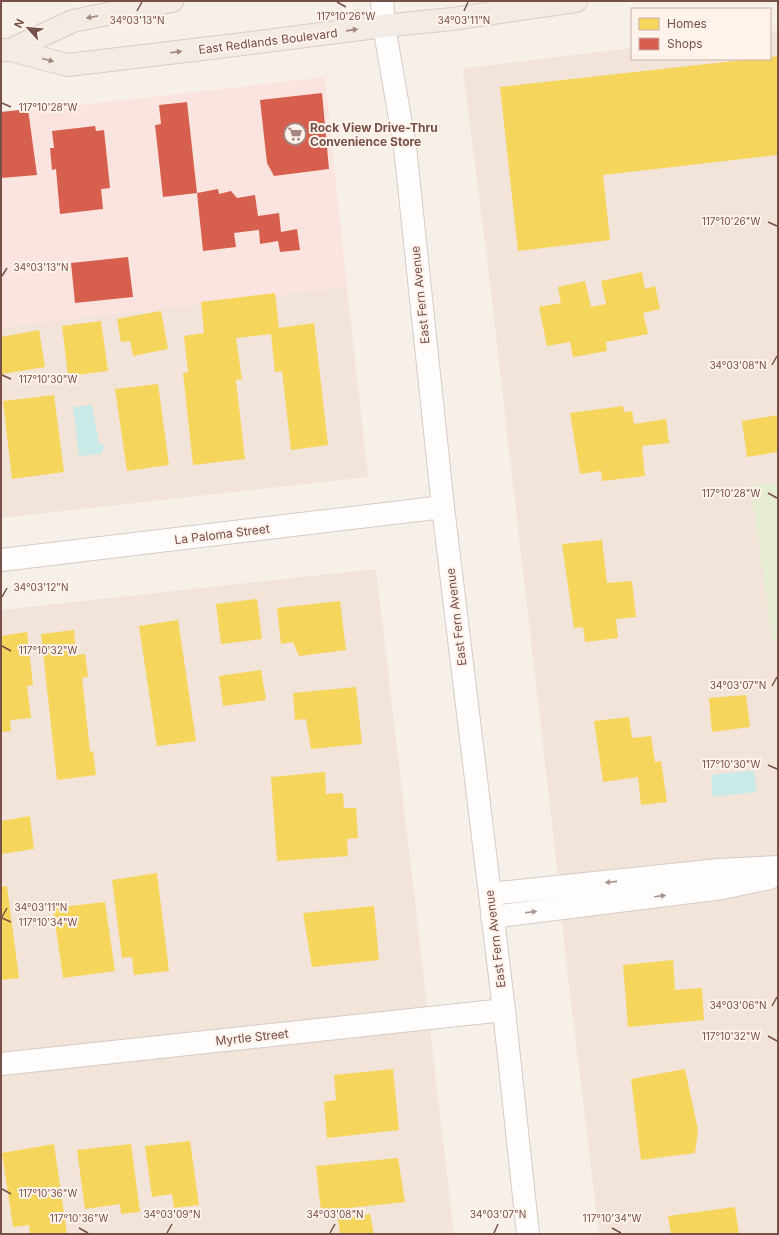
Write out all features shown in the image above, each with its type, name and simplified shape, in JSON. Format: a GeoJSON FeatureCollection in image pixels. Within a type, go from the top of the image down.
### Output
{"type":"FeatureCollection","features":[{"type":"Feature","properties":{"kind":"main road","name":"East Redlands Boulevard"},"geometry":{"type":"LineString","coordinates":[[6,50],[68,65],[452,19],[576,1]]}},
{"type":"Feature","properties":{"kind":"main road","name":"East Redlands Boulevard"},"geometry":{"type":"LineString","coordinates":[[6,50],[73,21],[163,2]]}},
{"type":"Feature","properties":{"kind":"street"},"geometry":{"type":"LineString","coordinates":[[366,1],[384,26]]}},
{"type":"Feature","properties":{"kind":"street","name":"East Fern Avenue"},"geometry":{"type":"LineString","coordinates":[[382,1],[384,26],[405,147],[443,507],[504,1010],[528,1234]]}},
{"type":"Feature","properties":{"kind":"street","name":"La Paloma Street"},"geometry":{"type":"LineString","coordinates":[[1,560],[443,507]]}},
{"type":"Feature","properties":{"kind":"street"},"geometry":{"type":"LineString","coordinates":[[490,894],[719,870],[778,867]]}},
{"type":"Feature","properties":{"kind":"street"},"geometry":{"type":"LineString","coordinates":[[492,917],[722,888],[778,876]]}},
{"type":"Feature","properties":{"kind":"street","name":"Myrtle Street"},"geometry":{"type":"LineString","coordinates":[[1,1064],[504,1010]]}},
{"type":"Feature","properties":{"kind":"shaded area"},"geometry":{"type":"Polygon","coordinates":[[[778,30],[778,1234],[599,1234],[565,952],[555,850],[488,266],[463,72],[466,68],[631,48],[631,60],[771,60],[771,32],[778,30]]]}},
{"type":"Feature","properties":{"kind":"shaded area"},"geometry":{"type":"Polygon","coordinates":[[[325,77],[347,287],[1,327],[1,114],[325,77]]]}},
{"type":"Feature","properties":{"kind":"shaded area"},"geometry":{"type":"Polygon","coordinates":[[[347,287],[368,477],[1,518],[1,327],[347,287]]]}},
{"type":"Feature","properties":{"kind":"shaded area"},"geometry":{"type":"Polygon","coordinates":[[[376,569],[454,1234],[1,1234],[1,610],[376,569]]]}},
{"type":"Feature","properties":{"kind":"green space"},"geometry":{"type":"Polygon","coordinates":[[[778,482],[778,639],[772,640],[751,486],[778,482]]]}},
{"type":"Feature","properties":{"kind":"water"},"geometry":{"type":"Polygon","coordinates":[[[92,405],[99,443],[105,446],[101,454],[79,456],[73,407],[92,405]]]}},
{"type":"Feature","properties":{"kind":"water"},"geometry":{"type":"Polygon","coordinates":[[[754,770],[757,792],[713,797],[711,775],[754,770]]]}},
{"type":"Feature","properties":{"kind":"building: Homes"},"geometry":{"type":"Polygon","coordinates":[[[778,56],[778,155],[603,175],[610,240],[518,251],[500,87],[743,60],[771,60],[771,57],[778,56]]]}},
{"type":"Feature","properties":{"kind":"building: Homes"},"geometry":{"type":"Polygon","coordinates":[[[642,272],[645,289],[655,286],[660,309],[643,313],[648,334],[606,342],[607,351],[573,357],[570,342],[547,346],[539,307],[561,303],[558,287],[585,281],[591,307],[606,304],[601,281],[642,272]]]}},
{"type":"Feature","properties":{"kind":"building: Homes"},"geometry":{"type":"Polygon","coordinates":[[[275,293],[279,328],[314,323],[328,445],[291,450],[282,371],[275,372],[271,334],[236,338],[242,379],[236,380],[245,459],[193,465],[183,373],[188,372],[184,336],[204,333],[201,302],[275,293]]]}},
{"type":"Feature","properties":{"kind":"building: Homes"},"geometry":{"type":"Polygon","coordinates":[[[161,311],[168,349],[133,356],[130,341],[121,342],[117,319],[161,311]]]}},
{"type":"Feature","properties":{"kind":"building: Homes"},"geometry":{"type":"Polygon","coordinates":[[[101,321],[108,371],[68,376],[62,326],[101,321]]]}},
{"type":"Feature","properties":{"kind":"building: Homes"},"geometry":{"type":"Polygon","coordinates":[[[39,330],[45,367],[2,374],[1,337],[39,330]]]}},
{"type":"Feature","properties":{"kind":"building: Homes"},"geometry":{"type":"Polygon","coordinates":[[[158,384],[169,465],[127,471],[115,389],[158,384]]]}},
{"type":"Feature","properties":{"kind":"building: Homes"},"geometry":{"type":"Polygon","coordinates":[[[54,395],[64,472],[12,479],[3,401],[54,395]]]}},
{"type":"Feature","properties":{"kind":"building: Homes"},"geometry":{"type":"Polygon","coordinates":[[[623,406],[624,412],[632,411],[634,424],[666,419],[669,443],[642,446],[645,476],[602,481],[601,471],[580,474],[570,413],[623,406]]]}},
{"type":"Feature","properties":{"kind":"building: Homes"},"geometry":{"type":"Polygon","coordinates":[[[778,415],[778,452],[747,457],[742,421],[778,415]]]}},
{"type":"Feature","properties":{"kind":"building: Homes"},"geometry":{"type":"Polygon","coordinates":[[[602,540],[607,583],[632,581],[636,617],[616,619],[618,638],[585,642],[583,627],[574,628],[562,544],[602,540]]]}},
{"type":"Feature","properties":{"kind":"building: Homes"},"geometry":{"type":"Polygon","coordinates":[[[257,599],[262,639],[221,644],[216,604],[257,599]]]}},
{"type":"Feature","properties":{"kind":"building: Homes"},"geometry":{"type":"Polygon","coordinates":[[[340,601],[346,650],[299,656],[293,642],[281,644],[277,608],[340,601]]]}},
{"type":"Feature","properties":{"kind":"building: Homes"},"geometry":{"type":"Polygon","coordinates":[[[178,620],[196,741],[157,746],[139,626],[178,620]]]}},
{"type":"Feature","properties":{"kind":"building: Homes"},"geometry":{"type":"Polygon","coordinates":[[[74,630],[76,655],[85,654],[88,677],[82,678],[90,752],[93,751],[96,775],[57,780],[41,634],[74,630]]]}},
{"type":"Feature","properties":{"kind":"building: Homes"},"geometry":{"type":"Polygon","coordinates":[[[27,632],[33,685],[27,686],[31,718],[10,720],[11,731],[1,732],[1,636],[27,632]]]}},
{"type":"Feature","properties":{"kind":"building: Homes"},"geometry":{"type":"Polygon","coordinates":[[[261,670],[266,700],[223,706],[219,676],[261,670]]]}},
{"type":"Feature","properties":{"kind":"building: Homes"},"geometry":{"type":"Polygon","coordinates":[[[356,687],[362,744],[311,749],[306,719],[295,720],[293,693],[356,687]]]}},
{"type":"Feature","properties":{"kind":"building: Homes"},"geometry":{"type":"Polygon","coordinates":[[[746,695],[750,727],[712,732],[709,698],[746,695]]]}},
{"type":"Feature","properties":{"kind":"building: Homes"},"geometry":{"type":"Polygon","coordinates":[[[629,717],[632,738],[651,736],[655,762],[661,761],[667,802],[641,805],[638,777],[603,782],[594,721],[629,717]]]}},
{"type":"Feature","properties":{"kind":"building: Homes"},"geometry":{"type":"Polygon","coordinates":[[[325,772],[326,794],[343,793],[344,808],[356,808],[358,838],[347,839],[348,856],[277,861],[271,777],[325,772]]]}},
{"type":"Feature","properties":{"kind":"building: Homes"},"geometry":{"type":"Polygon","coordinates":[[[30,816],[34,849],[2,854],[1,821],[30,816]]]}},
{"type":"Feature","properties":{"kind":"building: Homes"},"geometry":{"type":"Polygon","coordinates":[[[157,873],[169,971],[134,975],[132,957],[122,958],[112,880],[157,873]]]}},
{"type":"Feature","properties":{"kind":"building: Homes"},"geometry":{"type":"Polygon","coordinates":[[[7,886],[19,978],[1,980],[1,887],[7,886]]]}},
{"type":"Feature","properties":{"kind":"building: Homes"},"geometry":{"type":"Polygon","coordinates":[[[105,902],[115,971],[63,978],[53,908],[105,902]]]}},
{"type":"Feature","properties":{"kind":"building: Homes"},"geometry":{"type":"Polygon","coordinates":[[[374,906],[379,960],[312,967],[303,913],[374,906]]]}},
{"type":"Feature","properties":{"kind":"building: Homes"},"geometry":{"type":"Polygon","coordinates":[[[673,960],[675,990],[702,988],[704,1020],[628,1027],[623,965],[673,960]]]}},
{"type":"Feature","properties":{"kind":"building: Homes"},"geometry":{"type":"Polygon","coordinates":[[[393,1069],[399,1130],[327,1138],[324,1102],[336,1100],[334,1075],[393,1069]]]}},
{"type":"Feature","properties":{"kind":"building: Homes"},"geometry":{"type":"Polygon","coordinates":[[[685,1069],[698,1130],[695,1153],[641,1160],[631,1079],[685,1069]]]}},
{"type":"Feature","properties":{"kind":"building: Homes"},"geometry":{"type":"Polygon","coordinates":[[[190,1141],[199,1205],[174,1208],[172,1194],[152,1197],[145,1146],[190,1141]]]}},
{"type":"Feature","properties":{"kind":"building: Homes"},"geometry":{"type":"Polygon","coordinates":[[[54,1144],[67,1234],[30,1234],[29,1225],[13,1227],[2,1153],[54,1144]]]}},
{"type":"Feature","properties":{"kind":"building: Homes"},"geometry":{"type":"Polygon","coordinates":[[[131,1144],[140,1212],[121,1214],[120,1204],[85,1209],[77,1150],[131,1144]]]}},
{"type":"Feature","properties":{"kind":"building: Homes"},"geometry":{"type":"Polygon","coordinates":[[[398,1158],[405,1202],[321,1211],[316,1166],[398,1158]]]}},
{"type":"Feature","properties":{"kind":"building: Homes"},"geometry":{"type":"Polygon","coordinates":[[[735,1207],[739,1234],[671,1234],[668,1216],[735,1207]]]}},
{"type":"Feature","properties":{"kind":"building: Homes"},"geometry":{"type":"Polygon","coordinates":[[[370,1214],[374,1234],[340,1234],[338,1219],[370,1214]]]}},
{"type":"Feature","properties":{"kind":"building: Shops"},"geometry":{"type":"Polygon","coordinates":[[[322,93],[329,169],[274,176],[267,163],[260,100],[322,93]]]}},
{"type":"Feature","properties":{"kind":"building: Shops"},"geometry":{"type":"Polygon","coordinates":[[[187,102],[197,193],[163,197],[155,125],[161,124],[159,105],[187,102]]]}},
{"type":"Feature","properties":{"kind":"building: Shops"},"geometry":{"type":"Polygon","coordinates":[[[28,109],[37,175],[1,178],[1,112],[28,109]]]}},
{"type":"Feature","properties":{"kind":"building: Shops"},"geometry":{"type":"Polygon","coordinates":[[[95,126],[96,131],[104,130],[110,188],[101,189],[103,209],[60,214],[56,169],[52,170],[50,148],[54,148],[52,131],[95,126]]]}},
{"type":"Feature","properties":{"kind":"building: Shops"},"geometry":{"type":"Polygon","coordinates":[[[218,189],[219,194],[231,191],[237,198],[255,195],[258,216],[279,213],[281,232],[297,229],[300,250],[280,252],[278,241],[260,244],[259,230],[234,233],[236,247],[203,251],[197,193],[218,189]]]}},
{"type":"Feature","properties":{"kind":"building: Shops"},"geometry":{"type":"Polygon","coordinates":[[[128,257],[133,297],[75,303],[71,263],[128,257]]]}},
{"type":"Feature","properties":{"kind":"place","name":"Rock View Drive-Thru Convenience Store"},"geometry":{"type":"Point","coordinates":[295,134]}}]}
